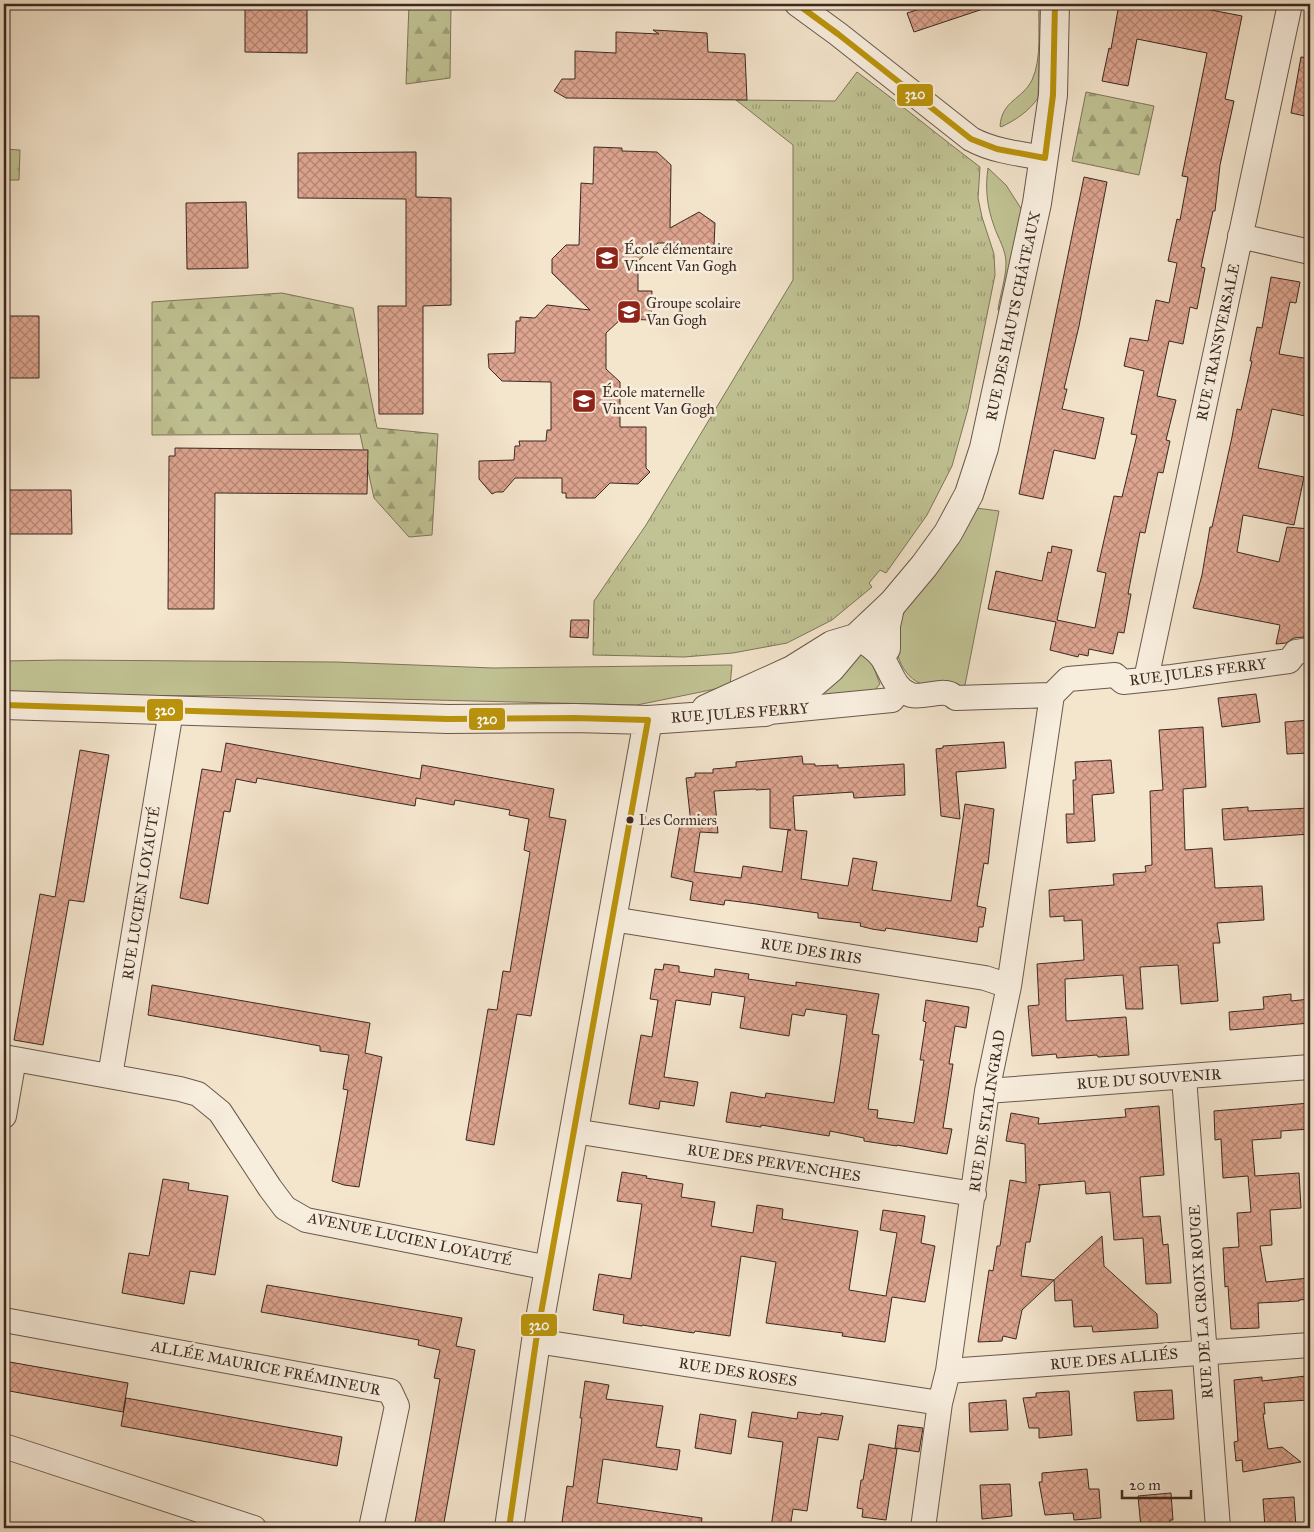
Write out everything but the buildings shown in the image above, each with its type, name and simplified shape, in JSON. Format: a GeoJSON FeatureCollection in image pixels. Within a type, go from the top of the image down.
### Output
{"type":"FeatureCollection","features":[{"type":"Feature","properties":{"kind":"street"},"geometry":{"type":"LineString","coordinates":[[797,4],[971,139],[990,147],[1045,158]]}},
{"type":"Feature","properties":{"kind":"street","name":"RUE DES HAUTS CHÂTEAUX"},"geometry":{"type":"LineString","coordinates":[[765,712],[802,692],[831,668],[857,637],[893,603],[924,566],[948,533],[969,494],[984,448],[1045,158],[1053,94],[1055,4]]}},
{"type":"Feature","properties":{"kind":"street","name":"RUE TRANSVERSALE"},"geometry":{"type":"LineString","coordinates":[[1146,679],[1290,4]]}},
{"type":"Feature","properties":{"kind":"street"},"geometry":{"type":"LineString","coordinates":[[1240,236],[1310,252]]}},
{"type":"Feature","properties":{"kind":"street","name":"RUE DES HAUTS CHÂTEAUX"},"geometry":{"type":"LineString","coordinates":[[883,657],[888,648],[888,626],[893,603]]}},
{"type":"Feature","properties":{"kind":"street"},"geometry":{"type":"LineString","coordinates":[[857,637],[869,644],[883,657],[891,676],[906,692],[949,693],[956,698],[1052,695]]}},
{"type":"Feature","properties":{"kind":"street","name":"RUE DES HAUTS CHÂTEAUX"},"geometry":{"type":"LineString","coordinates":[[686,717],[792,670],[832,646],[857,637]]}},
{"type":"Feature","properties":{"kind":"street","name":"RUE JULES FERRY"},"geometry":{"type":"LineString","coordinates":[[1052,695],[1068,679],[1115,675],[1124,682],[1172,677],[1289,661],[1296,652],[1310,650]]}},
{"type":"Feature","properties":{"kind":"street","name":"RUE JULES FERRY"},"geometry":{"type":"LineString","coordinates":[[4,705],[448,719],[575,718],[648,720],[765,712],[892,700],[906,692]]}},
{"type":"Feature","properties":{"kind":"street","name":"RUE DE STALINGRAD"},"geometry":{"type":"LineString","coordinates":[[923,1528],[940,1403],[948,1371],[974,1194],[987,1090],[1009,986],[1052,695]]}},
{"type":"Feature","properties":{"kind":"street","name":"RUE LUCIEN LOYAUTÉ"},"geometry":{"type":"LineString","coordinates":[[110,1076],[171,711]]}},
{"type":"Feature","properties":{"kind":"street"},"geometry":{"type":"LineString","coordinates":[[509,1528],[536,1341],[648,720]]}},
{"type":"Feature","properties":{"kind":"street","name":"RUE DES IRIS"},"geometry":{"type":"LineString","coordinates":[[612,919],[985,978],[1009,986]]}},
{"type":"Feature","properties":{"kind":"street"},"geometry":{"type":"LineString","coordinates":[[4,1116],[9,1058]]}},
{"type":"Feature","properties":{"kind":"street","name":"AVENUE LUCIEN LOYAUTÉ"},"geometry":{"type":"LineString","coordinates":[[9,1058],[180,1089],[198,1094],[220,1112],[285,1208],[306,1220],[549,1268]]}},
{"type":"Feature","properties":{"kind":"street","name":"RUE DU SOUVENIR"},"geometry":{"type":"LineString","coordinates":[[987,1090],[1310,1067]]}},
{"type":"Feature","properties":{"kind":"street","name":"RUE DE LA CROIX ROUGE"},"geometry":{"type":"LineString","coordinates":[[1184,1077],[1218,1528]]}},
{"type":"Feature","properties":{"kind":"street","name":"RUE DES PERVENCHES"},"geometry":{"type":"LineString","coordinates":[[574,1132],[974,1194]]}},
{"type":"Feature","properties":{"kind":"street","name":"ALLÉE MAURICE FRÉMINEUR"},"geometry":{"type":"LineString","coordinates":[[4,1320],[390,1391],[397,1406],[371,1528]]}},
{"type":"Feature","properties":{"kind":"street","name":"RUE DES ROSES"},"geometry":{"type":"LineString","coordinates":[[536,1341],[940,1403]]}},
{"type":"Feature","properties":{"kind":"street","name":"RUE DES ALLIÉS"},"geometry":{"type":"LineString","coordinates":[[948,1371],[1205,1351],[1310,1345]]}},
{"type":"Feature","properties":{"kind":"street"},"geometry":{"type":"LineString","coordinates":[[4,1446],[254,1528]]}},
{"type":"Feature","properties":{"kind":"green space"},"geometry":{"type":"Polygon","coordinates":[[[409,4],[451,4],[450,78],[406,84],[409,4]]]}},
{"type":"Feature","properties":{"kind":"green space"},"geometry":{"type":"Polygon","coordinates":[[[1039,4],[1041,4],[1038,98],[1022,115],[1001,127],[1004,111],[1028,87],[1035,72],[1039,43],[1039,4]]]}},
{"type":"Feature","properties":{"kind":"green space"},"geometry":{"type":"Polygon","coordinates":[[[857,72],[980,167],[978,198],[994,254],[995,275],[968,409],[952,466],[927,515],[886,573],[880,570],[869,583],[872,587],[832,620],[787,643],[733,653],[684,657],[593,655],[594,601],[646,525],[793,280],[793,145],[736,100],[835,101],[857,72]]]}},
{"type":"Feature","properties":{"kind":"green space"},"geometry":{"type":"Polygon","coordinates":[[[1086,92],[1154,106],[1139,175],[1072,161],[1086,92]]]}},
{"type":"Feature","properties":{"kind":"green space"},"geometry":{"type":"Polygon","coordinates":[[[4,149],[20,150],[19,180],[4,180],[4,149]]]}},
{"type":"Feature","properties":{"kind":"green space"},"geometry":{"type":"Polygon","coordinates":[[[988,168],[1006,185],[1022,210],[1002,311],[998,310],[1005,275],[1006,258],[988,205],[988,168]]]}},
{"type":"Feature","properties":{"kind":"green space"},"geometry":{"type":"Polygon","coordinates":[[[282,293],[353,308],[377,428],[438,434],[432,535],[409,537],[374,498],[360,434],[152,435],[152,302],[282,293]]]}},
{"type":"Feature","properties":{"kind":"green space"},"geometry":{"type":"Polygon","coordinates":[[[976,508],[999,511],[965,685],[942,688],[925,686],[909,676],[900,661],[896,642],[899,621],[911,602],[939,570],[976,508]]]}},
{"type":"Feature","properties":{"kind":"green space"},"geometry":{"type":"Polygon","coordinates":[[[859,652],[868,653],[880,684],[873,692],[818,695],[859,652]]]}},
{"type":"Feature","properties":{"kind":"green space"},"geometry":{"type":"Polygon","coordinates":[[[4,661],[336,662],[493,668],[732,665],[730,686],[637,705],[270,696],[4,695],[4,661]]]}},
{"type":"Feature","properties":{"kind":"transit line","name":"320"},"geometry":{"type":"LineString","coordinates":[[797,4],[971,139],[997,149],[1045,158]]}},
{"type":"Feature","properties":{"kind":"transit line","name":"320"},"geometry":{"type":"LineString","coordinates":[[1045,158],[1053,95],[1055,4]]}},
{"type":"Feature","properties":{"kind":"transit line","name":"320"},"geometry":{"type":"LineString","coordinates":[[4,705],[448,719],[575,718],[648,720]]}},
{"type":"Feature","properties":{"kind":"transit line","name":"320"},"geometry":{"type":"LineString","coordinates":[[509,1528],[536,1341],[648,720]]}},
{"type":"Feature","properties":{"kind":"place","name":"École élémentaire Vincent Van Gogh"},"geometry":{"type":"Point","coordinates":[607,258]}},
{"type":"Feature","properties":{"kind":"place","name":"Groupe scolaire Van Gogh"},"geometry":{"type":"Point","coordinates":[629,312]}},
{"type":"Feature","properties":{"kind":"place","name":"École maternelle Vincent Van Gogh"},"geometry":{"type":"Point","coordinates":[584,401]}},
{"type":"Feature","properties":{"kind":"place","name":"Les Cormiers"},"geometry":{"type":"Point","coordinates":[630,820]}}]}
